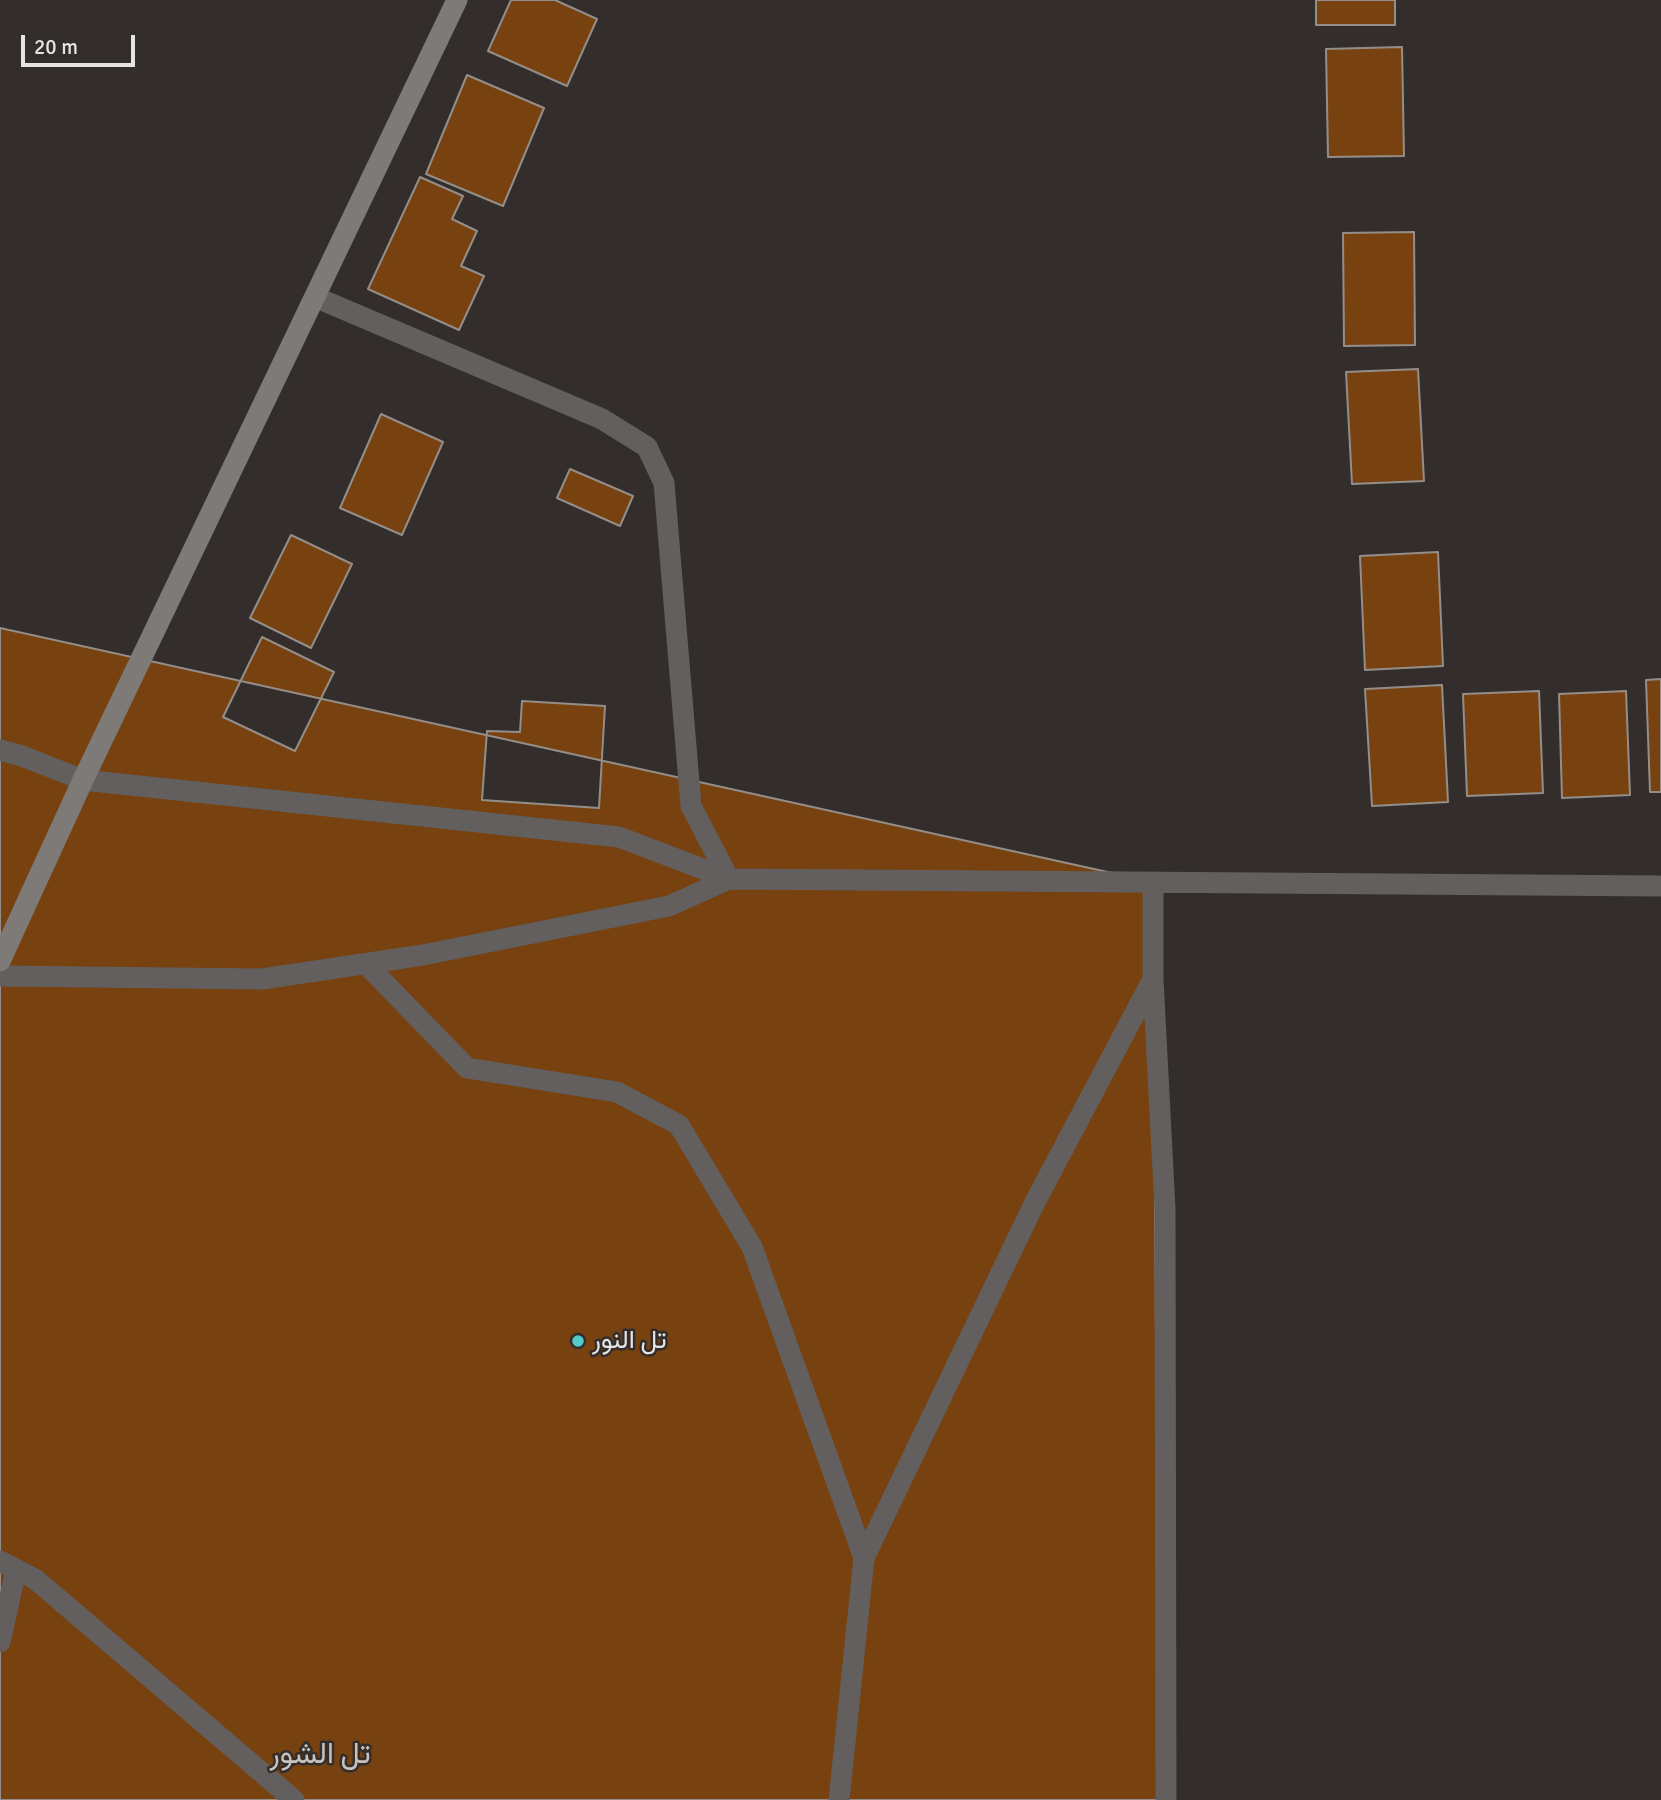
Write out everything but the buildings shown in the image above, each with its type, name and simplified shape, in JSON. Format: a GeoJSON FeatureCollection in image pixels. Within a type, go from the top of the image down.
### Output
{"type":"FeatureCollection","features":[{"type":"Feature","properties":{"kind":"street"},"geometry":{"type":"LineString","coordinates":[[0,961],[83,779],[457,0]]}},
{"type":"Feature","properties":{"kind":"street"},"geometry":{"type":"LineString","coordinates":[[315,297],[602,419],[647,447],[664,483],[691,806],[729,878]]}},
{"type":"Feature","properties":{"kind":"street"},"geometry":{"type":"LineString","coordinates":[[0,750],[83,779],[619,837],[729,878],[1661,886]]}},
{"type":"Feature","properties":{"kind":"street"},"geometry":{"type":"LineString","coordinates":[[0,976],[262,979],[423,955],[669,906],[729,878]]}},
{"type":"Feature","properties":{"kind":"street"},"geometry":{"type":"LineString","coordinates":[[1153,882],[1153,979],[1165,1209],[1166,1800]]}},
{"type":"Feature","properties":{"kind":"street"},"geometry":{"type":"LineString","coordinates":[[366,964],[467,1068],[617,1092],[679,1125],[752,1247],[864,1558]]}},
{"type":"Feature","properties":{"kind":"street"},"geometry":{"type":"LineString","coordinates":[[839,1800],[864,1558],[1034,1203],[1153,979]]}},
{"type":"Feature","properties":{"kind":"street"},"geometry":{"type":"LineString","coordinates":[[0,1642],[8,1565],[35,1579],[294,1800]]}},
{"type":"Feature","properties":{"kind":"place","name":"تل النور"},"geometry":{"type":"Point","coordinates":[578,1341]}},
{"type":"Feature","properties":{"kind":"district","name":"تل الشور"},"geometry":{"type":"Point","coordinates":[320,1755]}}]}
